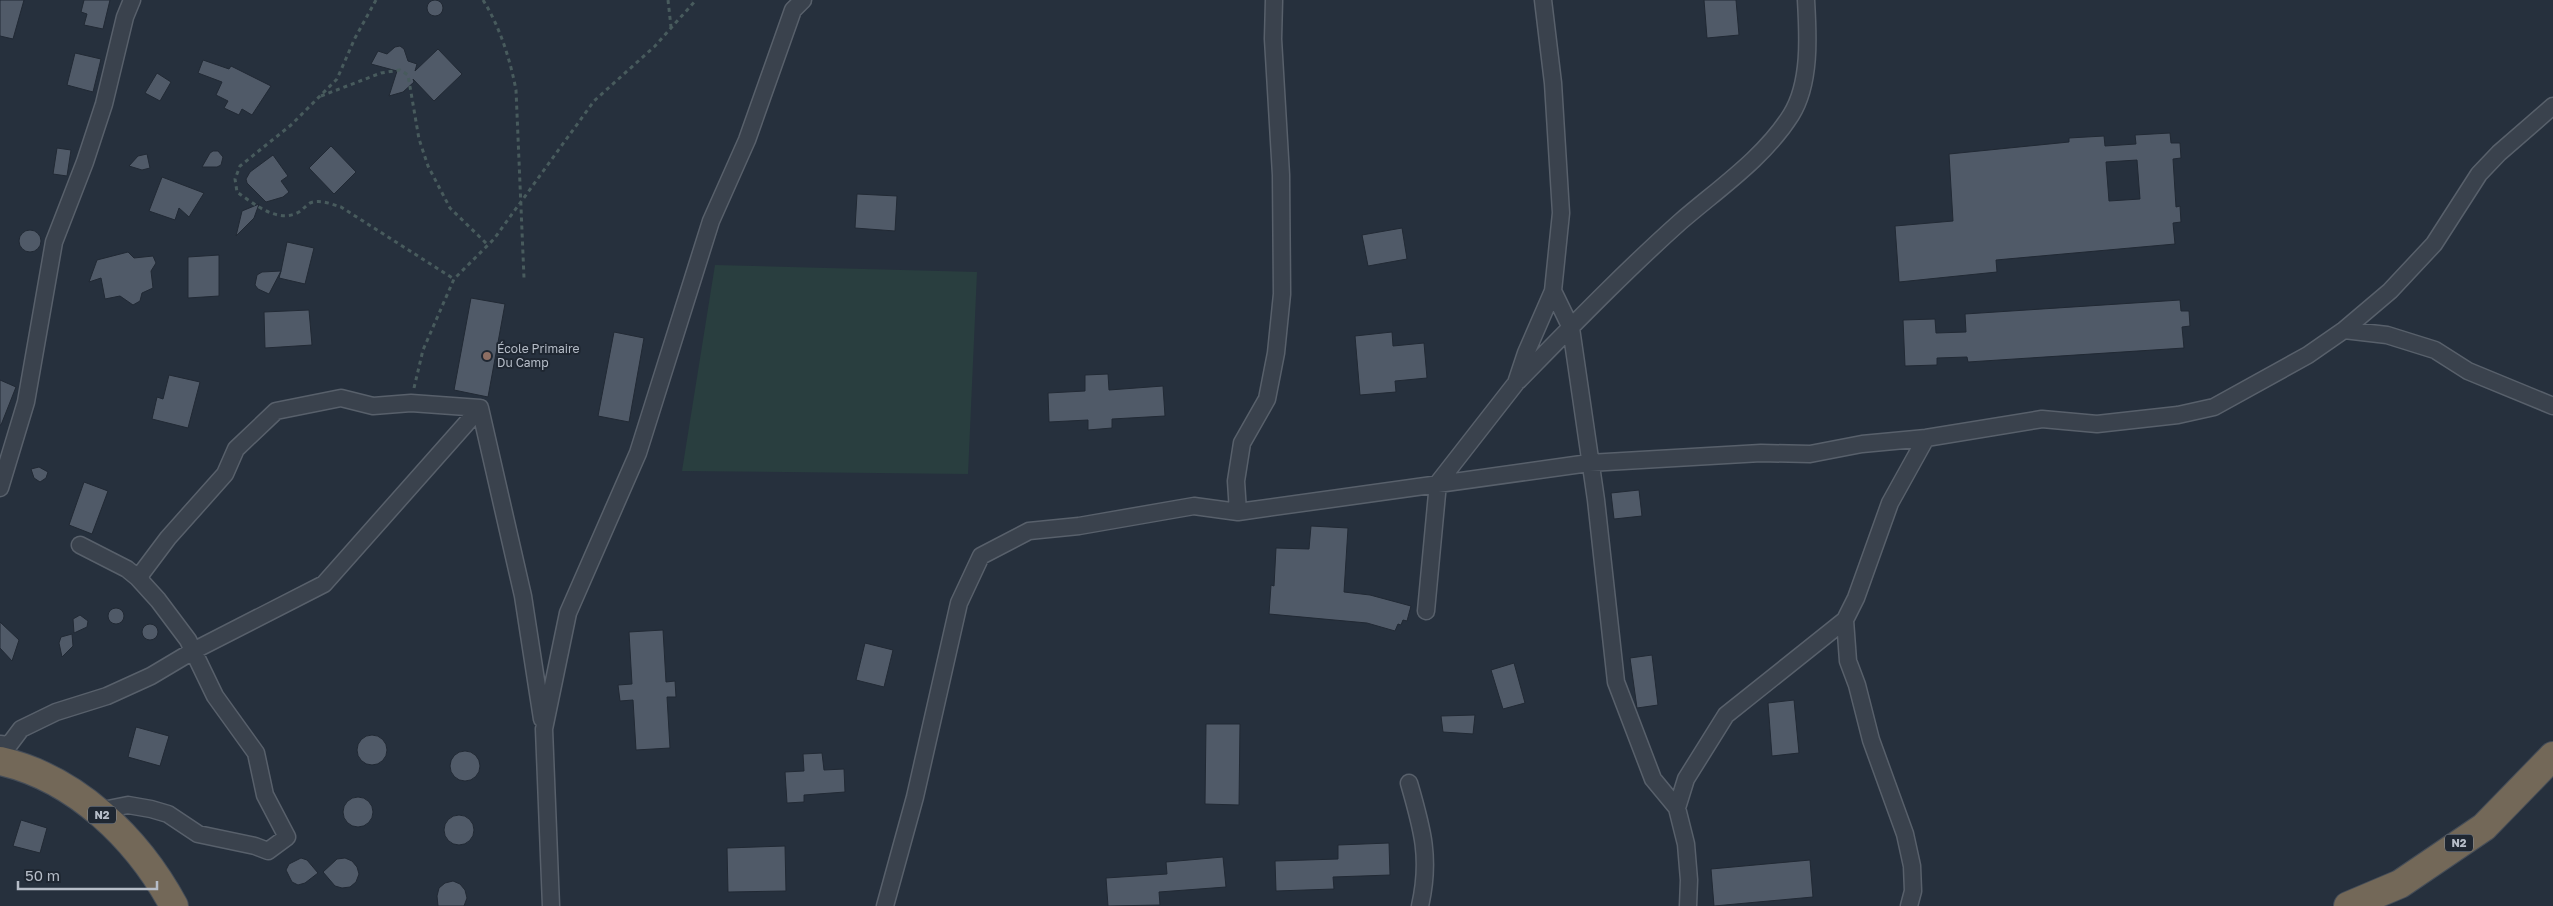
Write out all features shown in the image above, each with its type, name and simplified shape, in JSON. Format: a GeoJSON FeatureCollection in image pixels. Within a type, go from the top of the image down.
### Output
{"type":"FeatureCollection","features":[{"type":"Feature","properties":{"kind":"highway","name":"N2"},"geometry":{"type":"LineString","coordinates":[[2348,906],[2400,884],[2484,826],[2553,756]]}},
{"type":"Feature","properties":{"kind":"highway","name":"N2"},"geometry":{"type":"LineString","coordinates":[[0,761],[58,782],[98,811],[138,851],[174,906]]}},
{"type":"Feature","properties":{"kind":"street"},"geometry":{"type":"LineString","coordinates":[[0,488],[26,402],[54,242],[104,104],[125,17],[132,0]]}},
{"type":"Feature","properties":{"kind":"street"},"geometry":{"type":"LineString","coordinates":[[1238,512],[1236,481],[1242,443],[1267,399],[1276,353],[1282,294],[1281,175],[1273,39],[1274,0]]}},
{"type":"Feature","properties":{"kind":"street"},"geometry":{"type":"LineString","coordinates":[[1516,383],[1526,352],[1553,291],[1561,213],[1553,83],[1543,0]]}},
{"type":"Feature","properties":{"kind":"street"},"geometry":{"type":"LineString","coordinates":[[1426,611],[1438,484],[1516,383],[1570,328],[1679,224],[1768,144],[1792,114],[1809,51],[1806,0]]}},
{"type":"Feature","properties":{"kind":"street"},"geometry":{"type":"LineString","coordinates":[[544,729],[568,613],[638,453],[711,221],[747,140],[797,4]]}},
{"type":"Feature","properties":{"kind":"street"},"geometry":{"type":"LineString","coordinates":[[885,906],[915,796],[959,603],[981,556],[1029,532],[1078,526],[1194,506],[1238,512],[1589,463],[1761,453],[1810,454],[1862,444],[1926,438],[2042,419],[2097,424],[2178,415],[2214,407],[2308,355],[2344,330],[2390,292],[2434,244],[2480,174],[2499,153],[2553,106]]}},
{"type":"Feature","properties":{"kind":"street"},"geometry":{"type":"LineString","coordinates":[[1553,291],[1570,328],[1596,500],[1616,682],[1653,779],[1677,808],[1686,844],[1690,880],[1688,906]]}},
{"type":"Feature","properties":{"kind":"street"},"geometry":{"type":"LineString","coordinates":[[2344,330],[2387,334],[2435,350],[2468,371],[2553,406]]}},
{"type":"Feature","properties":{"kind":"street"},"geometry":{"type":"LineString","coordinates":[[140,578],[174,532],[225,474],[236,449],[276,410],[341,398],[373,406],[411,403],[480,408]]}},
{"type":"Feature","properties":{"kind":"street"},"geometry":{"type":"LineString","coordinates":[[480,408],[523,596],[544,729],[551,906]]}},
{"type":"Feature","properties":{"kind":"street"},"geometry":{"type":"LineString","coordinates":[[0,744],[9,745],[21,729],[56,712],[116,692],[151,676],[193,651],[324,584],[480,408]]}},
{"type":"Feature","properties":{"kind":"street"},"geometry":{"type":"LineString","coordinates":[[1677,808],[1686,779],[1726,715],[1845,620],[1856,598],[1890,503],[1926,438]]}},
{"type":"Feature","properties":{"kind":"street"},"geometry":{"type":"LineString","coordinates":[[80,545],[127,569],[140,578],[188,640],[215,696],[256,753],[265,796],[287,837],[268,851],[255,846],[198,834],[168,814],[151,809],[128,805],[98,811]]}},
{"type":"Feature","properties":{"kind":"street"},"geometry":{"type":"LineString","coordinates":[[1845,620],[1848,661],[1857,685],[1871,740],[1905,834],[1912,866],[1913,892],[1909,906]]}},
{"type":"Feature","properties":{"kind":"street"},"geometry":{"type":"LineString","coordinates":[[1409,783],[1425,840],[1425,886],[1420,906]]}},
{"type":"Feature","properties":{"kind":"path"},"geometry":{"type":"LineString","coordinates":[[376,0],[355,38],[337,79],[291,125],[240,166],[235,179],[237,192],[261,209],[276,214],[297,213],[310,203],[322,202],[340,207],[454,279]]}},
{"type":"Feature","properties":{"kind":"path"},"geometry":{"type":"LineString","coordinates":[[483,0],[494,19],[511,64],[516,90],[524,278]]}},
{"type":"Feature","properties":{"kind":"path"},"geometry":{"type":"LineString","coordinates":[[668,0],[672,27]]}},
{"type":"Feature","properties":{"kind":"path"},"geometry":{"type":"LineString","coordinates":[[411,403],[423,350],[454,279],[488,246],[594,101],[655,46],[696,0]]}},
{"type":"Feature","properties":{"kind":"path"},"geometry":{"type":"LineString","coordinates":[[319,97],[381,73],[400,70],[408,75],[419,139],[428,166],[450,208],[488,246]]}},
{"type":"Feature","properties":{"kind":"green space"},"geometry":{"type":"Polygon","coordinates":[[[715,265],[977,272],[968,474],[682,471],[715,265]]]}},
{"type":"Feature","properties":{"kind":"building"},"geometry":{"type":"Polygon","coordinates":[[[0,0],[24,0],[13,39],[0,36],[0,0]]]}},
{"type":"Feature","properties":{"kind":"building"},"geometry":{"type":"Polygon","coordinates":[[[84,0],[110,0],[103,29],[84,25],[87,14],[81,12],[84,0]]]}},
{"type":"Feature","properties":{"kind":"building"},"geometry":{"type":"Polygon","coordinates":[[[435,0],[443,8],[435,16],[427,8],[435,0]]]}},
{"type":"Feature","properties":{"kind":"building"},"geometry":{"type":"Polygon","coordinates":[[[1704,0],[1736,0],[1739,35],[1707,38],[1704,0]]]}},
{"type":"Feature","properties":{"kind":"building"},"geometry":{"type":"Polygon","coordinates":[[[400,46],[404,49],[408,61],[417,64],[415,71],[438,49],[462,74],[434,101],[413,79],[414,82],[403,92],[389,96],[397,71],[371,64],[378,51],[387,54],[395,47],[400,46]]]}},
{"type":"Feature","properties":{"kind":"building"},"geometry":{"type":"Polygon","coordinates":[[[75,53],[101,59],[93,92],[67,85],[75,53]]]}},
{"type":"Feature","properties":{"kind":"building"},"geometry":{"type":"Polygon","coordinates":[[[203,60],[229,69],[231,66],[271,86],[252,115],[242,109],[239,115],[224,108],[228,101],[216,95],[222,82],[198,73],[203,60]]]}},
{"type":"Feature","properties":{"kind":"building"},"geometry":{"type":"Polygon","coordinates":[[[157,73],[171,82],[160,101],[145,93],[157,73]]]}},
{"type":"Feature","properties":{"kind":"building"},"geometry":{"type":"Polygon","coordinates":[[[2170,133],[2171,143],[2180,143],[2181,158],[2173,159],[2176,207],[2180,206],[2181,222],[2173,223],[2175,244],[1996,260],[1997,272],[1899,282],[1895,226],[1953,221],[1949,154],[2069,142],[2069,138],[2104,136],[2105,146],[2136,144],[2135,135],[2170,133]],[[2137,160],[2106,162],[2109,201],[2140,199],[2137,160]]]}},
{"type":"Feature","properties":{"kind":"building"},"geometry":{"type":"Polygon","coordinates":[[[331,146],[356,172],[334,194],[309,168],[331,146]]]}},
{"type":"Feature","properties":{"kind":"building"},"geometry":{"type":"Polygon","coordinates":[[[57,148],[71,150],[67,176],[53,174],[57,148]]]}},
{"type":"Feature","properties":{"kind":"building"},"geometry":{"type":"Polygon","coordinates":[[[218,151],[223,157],[221,165],[217,167],[202,167],[210,153],[218,151]]]}},
{"type":"Feature","properties":{"kind":"building"},"geometry":{"type":"Polygon","coordinates":[[[147,154],[150,168],[142,170],[129,166],[138,156],[147,154]]]}},
{"type":"Feature","properties":{"kind":"building"},"geometry":{"type":"Polygon","coordinates":[[[273,155],[288,176],[281,181],[289,192],[283,197],[266,202],[247,183],[246,179],[250,172],[273,155]]]}},
{"type":"Feature","properties":{"kind":"building"},"geometry":{"type":"Polygon","coordinates":[[[162,177],[204,193],[189,217],[179,208],[175,220],[149,211],[162,177]]]}},
{"type":"Feature","properties":{"kind":"building"},"geometry":{"type":"Polygon","coordinates":[[[857,194],[897,196],[895,231],[855,228],[857,194]]]}},
{"type":"Feature","properties":{"kind":"building"},"geometry":{"type":"Polygon","coordinates":[[[259,204],[254,218],[236,236],[242,211],[259,204]]]}},
{"type":"Feature","properties":{"kind":"building"},"geometry":{"type":"Polygon","coordinates":[[[1402,228],[1407,259],[1368,266],[1362,235],[1402,228]]]}},
{"type":"Feature","properties":{"kind":"building"},"geometry":{"type":"Polygon","coordinates":[[[26,230],[34,230],[41,237],[41,245],[34,252],[26,252],[19,245],[19,237],[26,230]]]}},
{"type":"Feature","properties":{"kind":"building"},"geometry":{"type":"Polygon","coordinates":[[[287,242],[314,248],[305,284],[279,278],[287,242]]]}},
{"type":"Feature","properties":{"kind":"building"},"geometry":{"type":"Polygon","coordinates":[[[128,252],[134,258],[153,256],[156,263],[151,271],[153,288],[142,293],[140,301],[133,305],[120,296],[105,299],[101,278],[89,282],[97,260],[128,252]]]}},
{"type":"Feature","properties":{"kind":"building"},"geometry":{"type":"Polygon","coordinates":[[[219,255],[219,296],[188,298],[188,257],[219,255]]]}},
{"type":"Feature","properties":{"kind":"building"},"geometry":{"type":"Polygon","coordinates":[[[281,271],[269,294],[258,289],[255,285],[257,275],[262,272],[281,271]]]}},
{"type":"Feature","properties":{"kind":"building"},"geometry":{"type":"Polygon","coordinates":[[[471,298],[505,304],[488,397],[454,390],[471,298]]]}},
{"type":"Feature","properties":{"kind":"building"},"geometry":{"type":"Polygon","coordinates":[[[2180,300],[2181,311],[2189,311],[2190,326],[2182,327],[2184,348],[1968,362],[1967,357],[1937,358],[1937,365],[1905,366],[1903,320],[1935,319],[1936,333],[1966,332],[1965,314],[2180,300]]]}},
{"type":"Feature","properties":{"kind":"building"},"geometry":{"type":"Polygon","coordinates":[[[309,310],[312,345],[265,348],[264,312],[309,310]]]}},
{"type":"Feature","properties":{"kind":"building"},"geometry":{"type":"Polygon","coordinates":[[[614,332],[644,338],[629,422],[598,416],[614,332]]]}},
{"type":"Feature","properties":{"kind":"building"},"geometry":{"type":"Polygon","coordinates":[[[1392,332],[1393,346],[1424,343],[1427,378],[1395,381],[1396,392],[1360,395],[1355,336],[1392,332]]]}},
{"type":"Feature","properties":{"kind":"building"},"geometry":{"type":"Polygon","coordinates":[[[1108,374],[1109,390],[1163,386],[1165,416],[1112,419],[1112,428],[1088,430],[1088,420],[1049,422],[1048,393],[1085,391],[1085,375],[1108,374]]]}},
{"type":"Feature","properties":{"kind":"building"},"geometry":{"type":"Polygon","coordinates":[[[169,375],[200,382],[188,428],[152,419],[157,397],[163,399],[169,375]]]}},
{"type":"Feature","properties":{"kind":"building"},"geometry":{"type":"Polygon","coordinates":[[[0,380],[16,387],[1,425],[0,425],[0,380]]]}},
{"type":"Feature","properties":{"kind":"building"},"geometry":{"type":"Polygon","coordinates":[[[39,467],[48,472],[46,478],[40,482],[34,478],[31,469],[39,467]]]}},
{"type":"Feature","properties":{"kind":"building"},"geometry":{"type":"Polygon","coordinates":[[[84,482],[108,491],[92,534],[69,525],[84,482]]]}},
{"type":"Feature","properties":{"kind":"building"},"geometry":{"type":"Polygon","coordinates":[[[1639,490],[1642,516],[1614,519],[1611,493],[1639,490]]]}},
{"type":"Feature","properties":{"kind":"building"},"geometry":{"type":"Polygon","coordinates":[[[1311,526],[1348,528],[1344,592],[1370,595],[1411,606],[1407,621],[1403,620],[1401,625],[1398,624],[1395,631],[1367,623],[1269,614],[1271,585],[1274,586],[1276,548],[1309,549],[1311,526]]]}},
{"type":"Feature","properties":{"kind":"building"},"geometry":{"type":"Polygon","coordinates":[[[116,608],[124,616],[116,624],[108,616],[116,608]]]}},
{"type":"Feature","properties":{"kind":"building"},"geometry":{"type":"Polygon","coordinates":[[[80,615],[88,621],[87,627],[74,633],[73,619],[80,615]]]}},
{"type":"Feature","properties":{"kind":"building"},"geometry":{"type":"Polygon","coordinates":[[[0,622],[19,640],[12,661],[0,648],[0,622]]]}},
{"type":"Feature","properties":{"kind":"building"},"geometry":{"type":"Polygon","coordinates":[[[150,624],[156,626],[158,632],[156,638],[150,640],[144,638],[142,632],[144,626],[150,624]]]}},
{"type":"Feature","properties":{"kind":"building"},"geometry":{"type":"Polygon","coordinates":[[[663,630],[666,682],[675,681],[676,697],[667,697],[670,748],[636,750],[633,700],[620,701],[618,685],[632,684],[629,632],[663,630]]]}},
{"type":"Feature","properties":{"kind":"building"},"geometry":{"type":"Polygon","coordinates":[[[72,634],[73,646],[62,657],[59,643],[61,637],[72,634]]]}},
{"type":"Feature","properties":{"kind":"building"},"geometry":{"type":"Polygon","coordinates":[[[865,643],[893,650],[884,687],[856,680],[865,643]]]}},
{"type":"Feature","properties":{"kind":"building"},"geometry":{"type":"Polygon","coordinates":[[[1652,655],[1658,705],[1637,708],[1630,658],[1652,655]]]}},
{"type":"Feature","properties":{"kind":"building"},"geometry":{"type":"Polygon","coordinates":[[[1514,663],[1525,703],[1503,709],[1491,670],[1514,663]]]}},
{"type":"Feature","properties":{"kind":"building"},"geometry":{"type":"Polygon","coordinates":[[[1794,700],[1799,753],[1772,756],[1768,703],[1794,700]]]}},
{"type":"Feature","properties":{"kind":"building"},"geometry":{"type":"Polygon","coordinates":[[[1475,715],[1473,734],[1443,732],[1441,716],[1475,715]]]}},
{"type":"Feature","properties":{"kind":"building"},"geometry":{"type":"Polygon","coordinates":[[[1206,724],[1240,724],[1239,805],[1205,804],[1206,724]]]}},
{"type":"Feature","properties":{"kind":"building"},"geometry":{"type":"Polygon","coordinates":[[[136,727],[169,736],[160,766],[128,757],[136,727]]]}},
{"type":"Feature","properties":{"kind":"building"},"geometry":{"type":"Polygon","coordinates":[[[372,735],[383,739],[387,750],[383,761],[372,765],[361,761],[357,750],[361,739],[372,735]]]}},
{"type":"Feature","properties":{"kind":"building"},"geometry":{"type":"Polygon","coordinates":[[[465,751],[471,752],[479,760],[479,772],[471,780],[465,781],[459,780],[451,772],[450,766],[451,760],[459,752],[465,751]]]}},
{"type":"Feature","properties":{"kind":"building"},"geometry":{"type":"Polygon","coordinates":[[[822,753],[824,770],[844,769],[845,792],[804,795],[804,802],[787,803],[785,772],[804,771],[803,754],[822,753]]]}},
{"type":"Feature","properties":{"kind":"building"},"geometry":{"type":"Polygon","coordinates":[[[358,797],[364,798],[372,806],[372,818],[364,826],[358,827],[352,826],[344,818],[343,812],[344,806],[352,798],[358,797]]]}},
{"type":"Feature","properties":{"kind":"building"},"geometry":{"type":"Polygon","coordinates":[[[459,815],[470,819],[474,830],[470,841],[459,845],[448,841],[444,830],[448,819],[459,815]]]}},
{"type":"Feature","properties":{"kind":"building"},"geometry":{"type":"Polygon","coordinates":[[[21,820],[47,828],[40,853],[13,846],[21,820]]]}},
{"type":"Feature","properties":{"kind":"building"},"geometry":{"type":"Polygon","coordinates":[[[1389,843],[1390,875],[1333,877],[1334,889],[1276,891],[1275,861],[1338,859],[1338,845],[1389,843]]]}},
{"type":"Feature","properties":{"kind":"building"},"geometry":{"type":"Polygon","coordinates":[[[785,846],[786,891],[728,892],[727,848],[785,846]]]}},
{"type":"Feature","properties":{"kind":"building"},"geometry":{"type":"Polygon","coordinates":[[[1223,857],[1226,887],[1159,892],[1160,905],[1108,906],[1106,878],[1167,874],[1166,862],[1223,857]]]}},
{"type":"Feature","properties":{"kind":"building"},"geometry":{"type":"Polygon","coordinates":[[[301,858],[307,860],[318,873],[305,883],[298,885],[292,882],[286,870],[289,864],[301,858]]]}},
{"type":"Feature","properties":{"kind":"building"},"geometry":{"type":"Polygon","coordinates":[[[345,858],[352,861],[357,867],[359,874],[356,882],[350,887],[342,888],[335,886],[323,872],[337,859],[345,858]]]}},
{"type":"Feature","properties":{"kind":"building"},"geometry":{"type":"Polygon","coordinates":[[[1810,860],[1813,897],[1714,906],[1711,869],[1810,860]]]}},
{"type":"Feature","properties":{"kind":"building"},"geometry":{"type":"Polygon","coordinates":[[[453,881],[460,884],[465,890],[467,898],[464,906],[438,906],[437,896],[439,888],[445,883],[453,881]]]}},
{"type":"Feature","properties":{"kind":"place","name":"École Primaire Du Camp"},"geometry":{"type":"Point","coordinates":[487,356]}}]}
